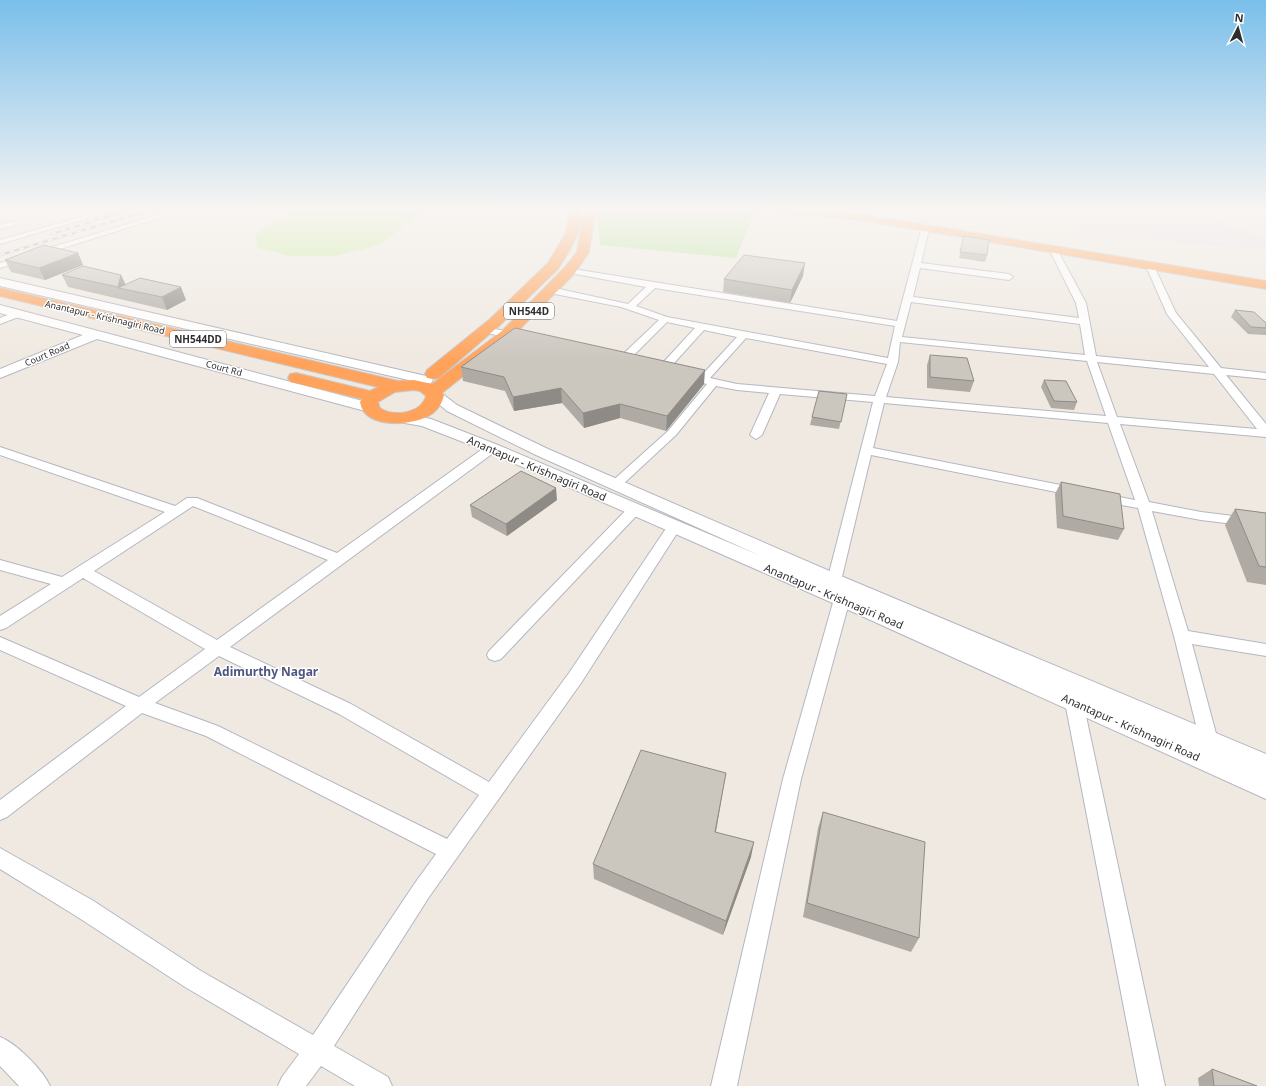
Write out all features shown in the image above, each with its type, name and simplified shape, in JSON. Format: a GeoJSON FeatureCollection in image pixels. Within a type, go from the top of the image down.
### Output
{"type":"FeatureCollection","features":[{"type":"Feature","properties":{"kind":"highway","name":"NH544D"},"geometry":{"type":"LineString","coordinates":[[428,388],[484,330],[552,266],[557,260]]}},
{"type":"Feature","properties":{"kind":"highway","name":"NH544D"},"geometry":{"type":"LineString","coordinates":[[428,388],[507,334],[570,270],[577,260]]}},
{"type":"Feature","properties":{"kind":"highway"},"geometry":{"type":"LineString","coordinates":[[1110,260],[1266,285]]}},
{"type":"Feature","properties":{"kind":"highway"},"geometry":{"type":"LineString","coordinates":[[1131,260],[1266,281]]}},
{"type":"Feature","properties":{"kind":"highway","name":"Anantapur - Krishnagiri Road"},"geometry":{"type":"LineString","coordinates":[[0,292],[397,386],[428,388],[435,400],[427,410],[414,415],[398,418],[378,415],[372,411],[371,402],[383,390],[397,386]]}},
{"type":"Feature","properties":{"kind":"highway","name":"NH544DD"},"geometry":{"type":"LineString","coordinates":[[0,304],[371,402]]}},
{"type":"Feature","properties":{"kind":"main road"},"geometry":{"type":"LineString","coordinates":[[0,282],[428,388]]}},
{"type":"Feature","properties":{"kind":"main road","name":"Court Rd"},"geometry":{"type":"LineString","coordinates":[[0,309],[94,335],[371,402]]}},
{"type":"Feature","properties":{"kind":"main road","name":"Court Road"},"geometry":{"type":"LineString","coordinates":[[0,365],[79,331]]}},
{"type":"Feature","properties":{"kind":"main road","name":"Court Road"},"geometry":{"type":"LineString","coordinates":[[0,374],[94,335]]}},
{"type":"Feature","properties":{"kind":"main road","name":"Anantapur - Krishnagiri Road"},"geometry":{"type":"LineString","coordinates":[[428,388],[452,408],[542,452],[615,484],[1074,702],[1266,787]]}},
{"type":"Feature","properties":{"kind":"main road","name":"Anantapur - Krishnagiri Road"},"geometry":{"type":"LineString","coordinates":[[398,418],[426,422],[492,448],[674,527],[838,590],[1209,741],[1266,766]]}},
{"type":"Feature","properties":{"kind":"street"},"geometry":{"type":"LineString","coordinates":[[0,266],[20,260]]}},
{"type":"Feature","properties":{"kind":"street"},"geometry":{"type":"LineString","coordinates":[[724,1086],[792,779],[838,590],[866,450],[880,398],[893,362],[896,339],[908,299],[917,260]]}},
{"type":"Feature","properties":{"kind":"street"},"geometry":{"type":"LineString","coordinates":[[1059,260],[1081,303],[1092,359],[1144,506],[1182,636],[1209,741]]}},
{"type":"Feature","properties":{"kind":"street"},"geometry":{"type":"LineString","coordinates":[[916,265],[1009,277]]}},
{"type":"Feature","properties":{"kind":"street"},"geometry":{"type":"LineString","coordinates":[[1150,266],[1172,314],[1266,432]]}},
{"type":"Feature","properties":{"kind":"street"},"geometry":{"type":"LineString","coordinates":[[570,270],[652,286],[900,324]]}},
{"type":"Feature","properties":{"kind":"street"},"geometry":{"type":"LineString","coordinates":[[630,307],[652,286]]}},
{"type":"Feature","properties":{"kind":"street"},"geometry":{"type":"LineString","coordinates":[[550,290],[630,307],[665,318],[744,335],[893,362]]}},
{"type":"Feature","properties":{"kind":"street"},"geometry":{"type":"LineString","coordinates":[[908,299],[1085,322]]}},
{"type":"Feature","properties":{"kind":"street"},"geometry":{"type":"LineString","coordinates":[[0,320],[18,314]]}},
{"type":"Feature","properties":{"kind":"street"},"geometry":{"type":"LineString","coordinates":[[623,360],[665,318]]}},
{"type":"Feature","properties":{"kind":"street"},"geometry":{"type":"LineString","coordinates":[[662,370],[702,326]]}},
{"type":"Feature","properties":{"kind":"street"},"geometry":{"type":"LineString","coordinates":[[484,330],[529,339]]}},
{"type":"Feature","properties":{"kind":"street"},"geometry":{"type":"LineString","coordinates":[[615,484],[672,433],[744,335]]}},
{"type":"Feature","properties":{"kind":"street"},"geometry":{"type":"LineString","coordinates":[[896,339],[1219,373],[1266,376]]}},
{"type":"Feature","properties":{"kind":"street"},"geometry":{"type":"LineString","coordinates":[[609,357],[636,363]]}},
{"type":"Feature","properties":{"kind":"street"},"geometry":{"type":"LineString","coordinates":[[649,367],[737,387],[1266,432]]}},
{"type":"Feature","properties":{"kind":"street"},"geometry":{"type":"LineString","coordinates":[[756,435],[776,390]]}},
{"type":"Feature","properties":{"kind":"street"},"geometry":{"type":"LineString","coordinates":[[0,811],[217,648],[492,448]]}},
{"type":"Feature","properties":{"kind":"street"},"geometry":{"type":"LineString","coordinates":[[866,450],[1144,506],[1201,516],[1266,524]]}},
{"type":"Feature","properties":{"kind":"street"},"geometry":{"type":"LineString","coordinates":[[3,455],[176,511]]}},
{"type":"Feature","properties":{"kind":"street"},"geometry":{"type":"LineString","coordinates":[[0,624],[192,501],[338,559]]}},
{"type":"Feature","properties":{"kind":"street"},"geometry":{"type":"LineString","coordinates":[[495,655],[634,510]]}},
{"type":"Feature","properties":{"kind":"street"},"geometry":{"type":"LineString","coordinates":[[291,1086],[318,1049],[422,890],[575,678],[674,527]]}},
{"type":"Feature","properties":{"kind":"street"},"geometry":{"type":"LineString","coordinates":[[0,565],[64,583]]}},
{"type":"Feature","properties":{"kind":"street"},"geometry":{"type":"LineString","coordinates":[[83,571],[217,648],[345,709],[492,793]]}},
{"type":"Feature","properties":{"kind":"street"},"geometry":{"type":"LineString","coordinates":[[1182,636],[1266,650]]}},
{"type":"Feature","properties":{"kind":"street"},"geometry":{"type":"LineString","coordinates":[[0,643],[140,705],[212,732],[450,851]]}},
{"type":"Feature","properties":{"kind":"street"},"geometry":{"type":"LineString","coordinates":[[1074,702],[1152,1086]]}},
{"type":"Feature","properties":{"kind":"street"},"geometry":{"type":"LineString","coordinates":[[0,858],[84,908],[193,979],[318,1049],[379,1086]]}},
{"type":"Feature","properties":{"kind":"street"},"geometry":{"type":"LineString","coordinates":[[0,1049],[37,1086]]}},
{"type":"Feature","properties":{"kind":"building"},"geometry":{"type":"Polygon","coordinates":[[[6,260],[61,260],[39,268],[6,260]]]}},
{"type":"Feature","properties":{"kind":"building"},"geometry":{"type":"Polygon","coordinates":[[[740,260],[780,260],[805,263],[792,290],[724,279],[740,260]]]}},
{"type":"Feature","properties":{"kind":"building"},"geometry":{"type":"Polygon","coordinates":[[[83,266],[121,275],[118,287],[62,275],[83,266]]]}},
{"type":"Feature","properties":{"kind":"building"},"geometry":{"type":"Polygon","coordinates":[[[140,278],[181,287],[162,297],[118,288],[140,278]]]}},
{"type":"Feature","properties":{"kind":"building"},"geometry":{"type":"Polygon","coordinates":[[[1235,310],[1254,312],[1266,323],[1266,328],[1251,327],[1235,310]]]}},
{"type":"Feature","properties":{"kind":"building"},"geometry":{"type":"Polygon","coordinates":[[[515,328],[705,370],[667,416],[620,404],[583,413],[561,388],[513,397],[504,377],[461,367],[515,328]]]}},
{"type":"Feature","properties":{"kind":"building"},"geometry":{"type":"Polygon","coordinates":[[[930,355],[967,358],[974,381],[930,377],[930,355]]]}},
{"type":"Feature","properties":{"kind":"building"},"geometry":{"type":"Polygon","coordinates":[[[1044,380],[1066,381],[1077,402],[1054,401],[1044,380]]]}},
{"type":"Feature","properties":{"kind":"building"},"geometry":{"type":"Polygon","coordinates":[[[819,391],[847,394],[841,422],[812,417],[819,391]]]}},
{"type":"Feature","properties":{"kind":"building"},"geometry":{"type":"Polygon","coordinates":[[[521,471],[556,488],[506,524],[470,505],[521,471]]]}},
{"type":"Feature","properties":{"kind":"building"},"geometry":{"type":"Polygon","coordinates":[[[1061,482],[1120,494],[1124,529],[1063,516],[1061,482]]]}},
{"type":"Feature","properties":{"kind":"building"},"geometry":{"type":"Polygon","coordinates":[[[1235,509],[1266,513],[1266,567],[1259,566],[1235,509]]]}},
{"type":"Feature","properties":{"kind":"building"},"geometry":{"type":"Polygon","coordinates":[[[641,750],[726,773],[715,832],[754,842],[726,921],[593,864],[641,750]]]}},
{"type":"Feature","properties":{"kind":"building"},"geometry":{"type":"Polygon","coordinates":[[[823,812],[925,842],[919,938],[807,903],[823,812]]]}},
{"type":"Feature","properties":{"kind":"building"},"geometry":{"type":"Polygon","coordinates":[[[1212,1069],[1257,1086],[1214,1086],[1212,1069]]]}},
{"type":"Feature","properties":{"kind":"district","name":"Adimurthy Nagar"},"geometry":{"type":"Point","coordinates":[266,671]}}]}
